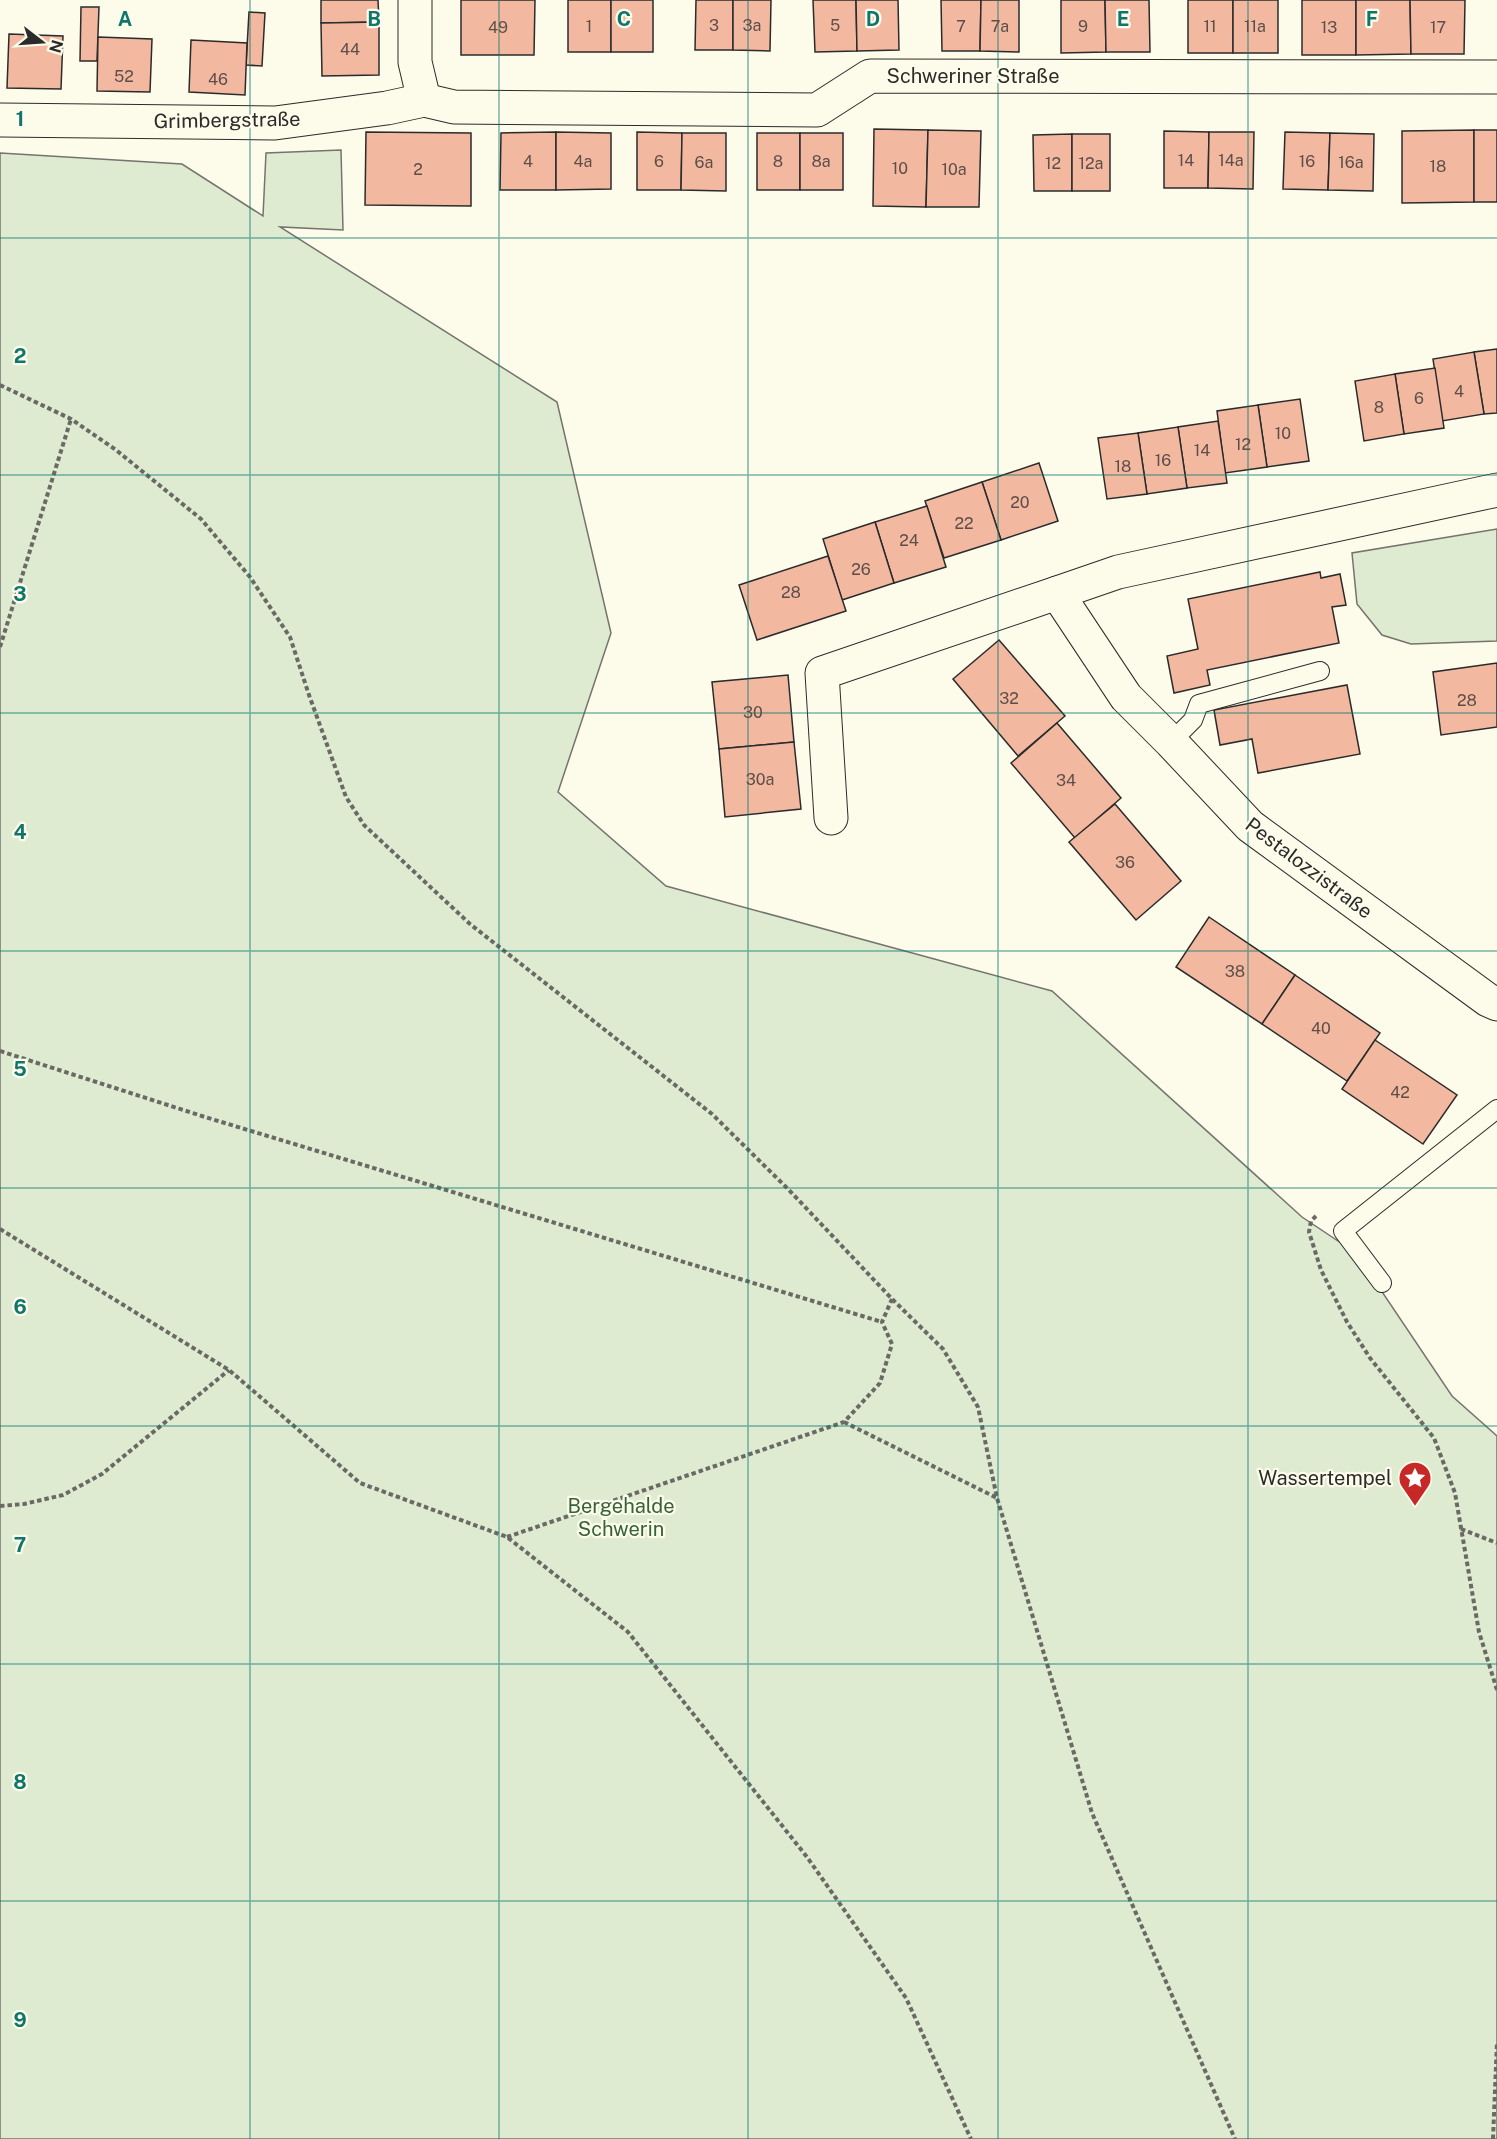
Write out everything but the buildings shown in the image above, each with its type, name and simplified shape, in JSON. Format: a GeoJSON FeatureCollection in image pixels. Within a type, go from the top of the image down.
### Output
{"type":"FeatureCollection","features":[{"type":"Feature","properties":{"kind":"street"},"geometry":{"type":"LineString","coordinates":[[415,0],[415,62],[424,100]]}},
{"type":"Feature","properties":{"kind":"street","name":"Schweriner Straße"},"geometry":{"type":"LineString","coordinates":[[424,100],[454,107],[817,110],[870,76],[1497,77]]}},
{"type":"Feature","properties":{"kind":"street","name":"Grimbergstraße"},"geometry":{"type":"LineString","coordinates":[[0,120],[275,123],[387,108],[424,100]]}},
{"type":"Feature","properties":{"kind":"street"},"geometry":{"type":"LineString","coordinates":[[831,818],[822,673],[1118,572],[1497,490]]}},
{"type":"Feature","properties":{"kind":"street","name":"Pestalozzistraße"},"geometry":{"type":"LineString","coordinates":[[1057,592],[1126,697],[1250,826],[1488,1000],[1497,1004]]}},
{"type":"Feature","properties":{"kind":"lane"},"geometry":{"type":"LineString","coordinates":[[1171,742],[1193,720],[1199,704],[1320,671]]}},
{"type":"Feature","properties":{"kind":"lane"},"geometry":{"type":"LineString","coordinates":[[1382,1283],[1343,1231],[1497,1109]]}},
{"type":"Feature","properties":{"kind":"path"},"geometry":{"type":"LineString","coordinates":[[0,385],[71,419],[116,450],[201,519],[250,577],[290,637],[346,797],[364,825],[470,924],[712,1114],[943,1349],[978,1407],[997,1498],[1092,1813],[1235,2139]]}},
{"type":"Feature","properties":{"kind":"path"},"geometry":{"type":"LineString","coordinates":[[0,647],[71,419]]}},
{"type":"Feature","properties":{"kind":"path"},"geometry":{"type":"LineString","coordinates":[[0,1051],[216,1120],[882,1322]]}},
{"type":"Feature","properties":{"kind":"path"},"geometry":{"type":"LineString","coordinates":[[1359,1218],[1330,1211],[1319,1212],[1311,1221],[1309,1232],[1321,1270],[1347,1322],[1370,1358],[1434,1438],[1455,1493],[1479,1632],[1497,1690]]}},
{"type":"Feature","properties":{"kind":"path"},"geometry":{"type":"LineString","coordinates":[[0,1229],[229,1370],[360,1483],[507,1537],[628,1632],[807,1857],[906,1998],[971,2139]]}},
{"type":"Feature","properties":{"kind":"path"},"geometry":{"type":"LineString","coordinates":[[507,1537],[844,1422],[880,1383],[892,1344],[882,1322],[892,1299]]}},
{"type":"Feature","properties":{"kind":"path"},"geometry":{"type":"LineString","coordinates":[[0,1506],[24,1504],[63,1495],[102,1474],[229,1370]]}},
{"type":"Feature","properties":{"kind":"path"},"geometry":{"type":"LineString","coordinates":[[844,1422],[997,1498]]}},
{"type":"Feature","properties":{"kind":"path"},"geometry":{"type":"LineString","coordinates":[[1460,1528],[1497,1543]]}},
{"type":"Feature","properties":{"kind":"path"},"geometry":{"type":"LineString","coordinates":[[1493,2139],[1497,2042]]}},
{"type":"Feature","properties":{"kind":"green space","name":"Bergehalde Schwerin"},"geometry":{"type":"Polygon","coordinates":[[[341,150],[343,230],[280,227],[557,402],[611,633],[558,792],[666,886],[1052,991],[1302,1217],[1356,1253],[1452,1396],[1497,1436],[1497,2139],[0,2139],[0,153],[182,164],[263,216],[266,153],[341,150]]]}},
{"type":"Feature","properties":{"kind":"green space"},"geometry":{"type":"Polygon","coordinates":[[[1497,529],[1497,641],[1411,644],[1382,635],[1357,604],[1352,553],[1497,529]]]}},
{"type":"Feature","properties":{"kind":"place","name":"Wassertempel"},"geometry":{"type":"Point","coordinates":[1415,1507]}}]}
